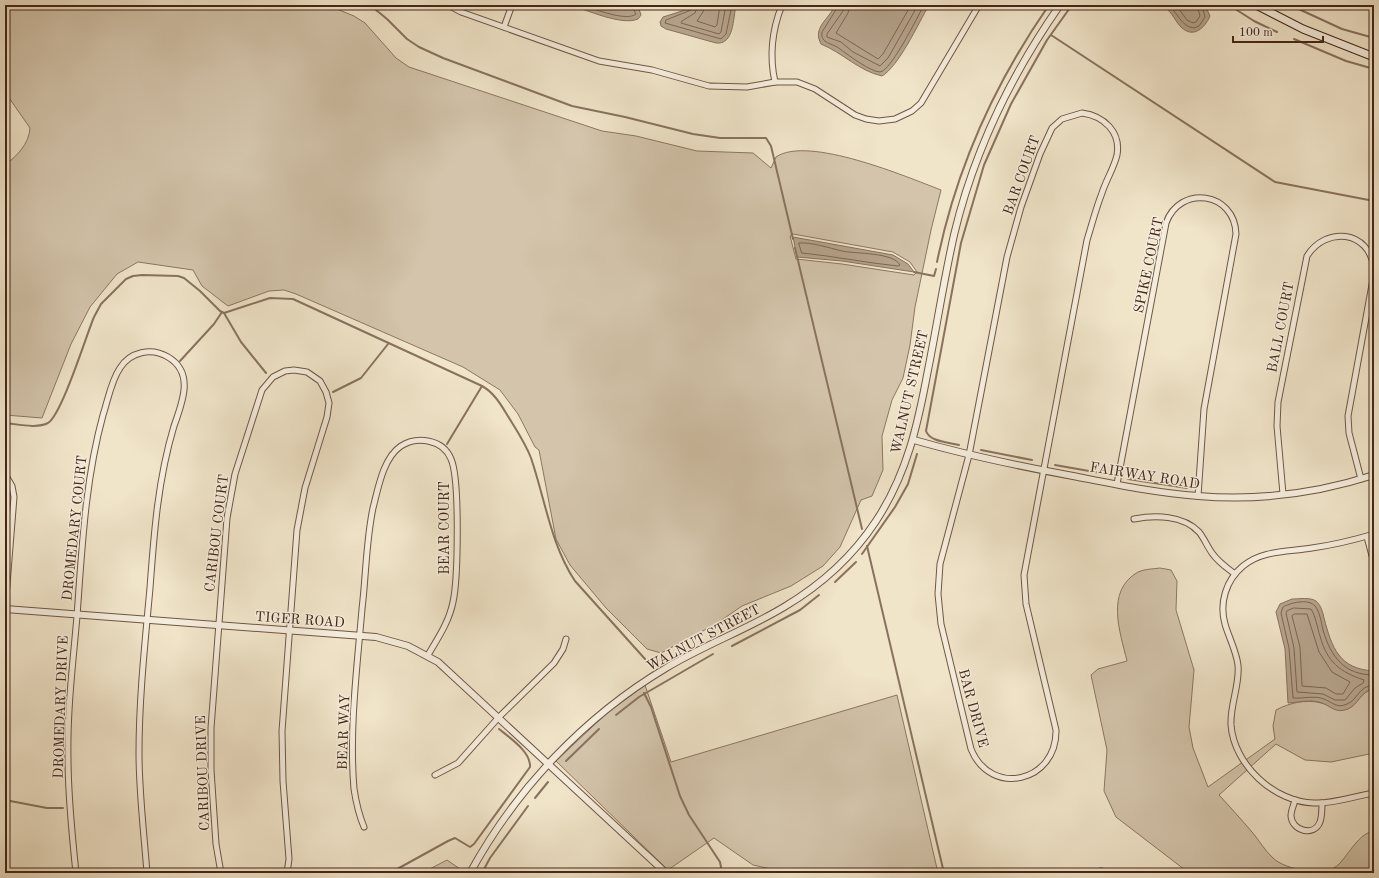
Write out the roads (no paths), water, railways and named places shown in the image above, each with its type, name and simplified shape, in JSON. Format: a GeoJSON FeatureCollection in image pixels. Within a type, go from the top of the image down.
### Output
{"type":"FeatureCollection","features":[{"type":"Feature","properties":{"kind":"main road"},"geometry":{"type":"LineString","coordinates":[[1256,5],[1303,29],[1374,58]]}},
{"type":"Feature","properties":{"kind":"street"},"geometry":{"type":"LineString","coordinates":[[448,5],[461,12],[599,61],[652,70],[709,86],[747,86],[791,81],[803,84],[855,115],[866,119],[884,121],[901,117],[912,111],[925,98],[979,5]]}},
{"type":"Feature","properties":{"kind":"street"},"geometry":{"type":"LineString","coordinates":[[504,27],[512,5]]}},
{"type":"Feature","properties":{"kind":"street"},"geometry":{"type":"LineString","coordinates":[[775,82],[772,67],[772,43],[774,26],[782,5]]}},
{"type":"Feature","properties":{"kind":"street","name":"WALNUT STREET"},"geometry":{"type":"LineString","coordinates":[[470,873],[499,825],[549,763],[587,726],[647,680],[686,656],[782,608],[824,578],[853,550],[878,518],[901,476],[914,440],[951,249],[968,184],[986,136],[1004,96],[1032,47],[1060,5]]}},
{"type":"Feature","properties":{"kind":"street","name":"BAR COURT"},"geometry":{"type":"LineString","coordinates":[[969,455],[1008,257],[1020,208],[1032,174],[1048,136],[1057,123],[1062,119],[1075,114],[1090,114],[1105,122],[1113,131],[1117,141],[1116,156],[1096,210],[1087,240],[1044,470]]}},
{"type":"Feature","properties":{"kind":"street","name":"SPIKE COURT"},"geometry":{"type":"LineString","coordinates":[[1117,484],[1166,223],[1172,211],[1183,202],[1191,199],[1209,198],[1221,203],[1230,212],[1235,222],[1236,234],[1204,409],[1198,496]]}},
{"type":"Feature","properties":{"kind":"street","name":"BALL COURT"},"geometry":{"type":"LineString","coordinates":[[1283,494],[1277,426],[1278,402],[1307,256],[1316,244],[1325,238],[1345,236],[1359,242],[1366,249],[1372,258],[1374,268]]}},
{"type":"Feature","properties":{"kind":"street"},"geometry":{"type":"LineString","coordinates":[[1361,479],[1349,433],[1348,416],[1374,274]]}},
{"type":"Feature","properties":{"kind":"street","name":"DROMEDARY COURT"},"geometry":{"type":"LineString","coordinates":[[77,614],[87,489],[94,452],[106,405],[120,368],[136,354],[153,352],[168,357],[178,365],[184,376],[185,385],[184,397],[168,450],[159,494],[147,620]]}},
{"type":"Feature","properties":{"kind":"street","name":"CARIBOU COURT"},"geometry":{"type":"LineString","coordinates":[[219,625],[227,518],[241,450],[264,386],[277,374],[294,370],[307,372],[320,381],[326,392],[329,403],[327,417],[311,466],[300,510],[289,630]]}},
{"type":"Feature","properties":{"kind":"street","name":"BEAR COURT"},"geometry":{"type":"LineString","coordinates":[[360,636],[369,530],[379,488],[388,462],[394,452],[405,444],[420,440],[432,442],[447,452],[454,469],[456,481],[456,582],[450,614],[428,655]]}},
{"type":"Feature","properties":{"kind":"street","name":"FAIRWAY ROAD"},"geometry":{"type":"LineString","coordinates":[[914,440],[969,455],[1044,470],[1117,484],[1198,496],[1239,497],[1283,494],[1323,488],[1374,475]]}},
{"type":"Feature","properties":{"kind":"street","name":"BAR DRIVE"},"geometry":{"type":"LineString","coordinates":[[969,455],[940,564],[939,609],[971,749],[983,767],[991,773],[1007,778],[1026,777],[1039,769],[1051,754],[1055,740],[1056,730],[1026,604],[1024,585],[1025,567],[1044,470]]}},
{"type":"Feature","properties":{"kind":"street"},"geometry":{"type":"LineString","coordinates":[[5,474],[12,486],[14,497],[5,609]]}},
{"type":"Feature","properties":{"kind":"street"},"geometry":{"type":"LineString","coordinates":[[1134,520],[1156,516],[1190,525],[1202,536],[1214,556],[1235,574]]}},
{"type":"Feature","properties":{"kind":"street"},"geometry":{"type":"LineString","coordinates":[[1374,534],[1367,537],[1312,548],[1260,556],[1247,563],[1235,574],[1226,591],[1223,610],[1225,624],[1236,654],[1238,672],[1231,718],[1233,737],[1240,756],[1260,781],[1271,789],[1296,800],[1322,803],[1374,793]]}},
{"type":"Feature","properties":{"kind":"street"},"geometry":{"type":"LineString","coordinates":[[1367,537],[1374,563]]}},
{"type":"Feature","properties":{"kind":"street","name":"TIGER ROAD"},"geometry":{"type":"LineString","coordinates":[[5,609],[289,630],[392,640],[428,655],[438,662],[549,763],[666,873]]}},
{"type":"Feature","properties":{"kind":"street","name":"DROMEDARY DRIVE"},"geometry":{"type":"LineString","coordinates":[[76,873],[68,759],[68,720],[77,614]]}},
{"type":"Feature","properties":{"kind":"street"},"geometry":{"type":"LineString","coordinates":[[147,620],[139,753],[147,873]]}},
{"type":"Feature","properties":{"kind":"street","name":"CARIBOU DRIVE"},"geometry":{"type":"LineString","coordinates":[[219,625],[211,728],[211,770],[216,844],[220,873]]}},
{"type":"Feature","properties":{"kind":"street"},"geometry":{"type":"LineString","coordinates":[[287,873],[289,859],[282,750],[289,630]]}},
{"type":"Feature","properties":{"kind":"street","name":"BEAR WAY"},"geometry":{"type":"LineString","coordinates":[[360,636],[353,733],[353,764],[355,794],[359,814],[364,827]]}},
{"type":"Feature","properties":{"kind":"street"},"geometry":{"type":"LineString","coordinates":[[435,775],[458,763],[499,717],[554,663],[566,639]]}},
{"type":"Feature","properties":{"kind":"street"},"geometry":{"type":"LineString","coordinates":[[1296,800],[1291,815],[1293,823],[1299,829],[1305,831],[1315,829],[1320,823],[1322,803]]}},
{"type":"Feature","properties":{"kind":"street"},"geometry":{"type":"LineString","coordinates":[[1088,873],[1111,873]]}},
{"type":"Feature","properties":{"kind":"water"},"geometry":{"type":"Polygon","coordinates":[[[570,5],[632,5],[639,9],[641,15],[638,19],[631,21],[614,19],[570,5]]]}},
{"type":"Feature","properties":{"kind":"water"},"geometry":{"type":"Polygon","coordinates":[[[692,5],[736,5],[732,30],[726,40],[722,43],[716,43],[666,29],[661,26],[660,22],[663,17],[682,11],[692,5]]]}},
{"type":"Feature","properties":{"kind":"water"},"geometry":{"type":"Polygon","coordinates":[[[835,5],[929,5],[901,54],[895,63],[882,76],[874,74],[858,66],[837,52],[821,44],[819,38],[820,28],[835,5]]]}},
{"type":"Feature","properties":{"kind":"water"},"geometry":{"type":"Polygon","coordinates":[[[1159,5],[1205,5],[1210,16],[1202,28],[1194,32],[1190,32],[1178,24],[1167,9],[1159,5]]]}},
{"type":"Feature","properties":{"kind":"water"},"geometry":{"type":"Polygon","coordinates":[[[793,237],[893,255],[908,264],[914,272],[842,261],[797,257],[793,237]]]}},
{"type":"Feature","properties":{"kind":"water"},"geometry":{"type":"Polygon","coordinates":[[[1292,599],[1308,599],[1316,601],[1322,609],[1330,639],[1339,655],[1353,666],[1374,671],[1374,688],[1365,693],[1352,707],[1340,711],[1314,701],[1288,703],[1285,649],[1276,612],[1280,604],[1292,599]]]}},
{"type":"Feature","properties":{"kind":"waterway"},"geometry":{"type":"LineString","coordinates":[[370,5],[407,39],[419,47],[443,58],[572,106],[625,117],[693,134],[720,138],[766,138],[771,146],[793,239]]}},
{"type":"Feature","properties":{"kind":"waterway"},"geometry":{"type":"LineString","coordinates":[[937,262],[945,227],[955,194],[966,161],[980,128],[1011,65],[1049,5]]}},
{"type":"Feature","properties":{"kind":"waterway"},"geometry":{"type":"LineString","coordinates":[[959,445],[935,439],[928,435],[926,431],[961,243],[984,165],[1011,104],[1047,40],[1072,5]]}},
{"type":"Feature","properties":{"kind":"waterway"},"geometry":{"type":"LineString","coordinates":[[1229,5],[1254,21],[1277,32]]}},
{"type":"Feature","properties":{"kind":"waterway"},"geometry":{"type":"LineString","coordinates":[[1290,5],[1342,29],[1374,38]]}},
{"type":"Feature","properties":{"kind":"waterway"},"geometry":{"type":"LineString","coordinates":[[1051,35],[1275,182],[1374,201]]}},
{"type":"Feature","properties":{"kind":"waterway"},"geometry":{"type":"LineString","coordinates":[[1294,39],[1346,61],[1374,69]]}},
{"type":"Feature","properties":{"kind":"waterway"},"geometry":{"type":"LineString","coordinates":[[795,248],[862,529]]}},
{"type":"Feature","properties":{"kind":"waterway"},"geometry":{"type":"LineString","coordinates":[[914,272],[934,276],[936,269]]}},
{"type":"Feature","properties":{"kind":"waterway"},"geometry":{"type":"LineString","coordinates":[[5,423],[38,426],[48,423],[54,417],[67,391],[94,317],[101,304],[126,279],[133,276],[142,275],[178,276],[184,278],[224,313],[270,298],[293,299],[482,386],[493,395],[504,409],[529,452],[554,537],[575,581],[645,659]]}},
{"type":"Feature","properties":{"kind":"waterway"},"geometry":{"type":"LineString","coordinates":[[180,361],[214,324],[222,312]]}},
{"type":"Feature","properties":{"kind":"waterway"},"geometry":{"type":"LineString","coordinates":[[224,313],[241,342],[266,373]]}},
{"type":"Feature","properties":{"kind":"waterway"},"geometry":{"type":"LineString","coordinates":[[333,392],[361,378],[388,344]]}},
{"type":"Feature","properties":{"kind":"waterway"},"geometry":{"type":"LineString","coordinates":[[447,444],[482,386]]}},
{"type":"Feature","properties":{"kind":"waterway"},"geometry":{"type":"LineString","coordinates":[[981,450],[1032,460]]}},
{"type":"Feature","properties":{"kind":"waterway"},"geometry":{"type":"LineString","coordinates":[[862,554],[895,507],[908,484],[917,454]]}},
{"type":"Feature","properties":{"kind":"waterway"},"geometry":{"type":"LineString","coordinates":[[1055,465],[1106,474]]}},
{"type":"Feature","properties":{"kind":"waterway"},"geometry":{"type":"LineString","coordinates":[[1128,479],[1187,488]]}},
{"type":"Feature","properties":{"kind":"waterway"},"geometry":{"type":"LineString","coordinates":[[867,546],[944,873]]}},
{"type":"Feature","properties":{"kind":"waterway"},"geometry":{"type":"LineString","coordinates":[[835,582],[856,562]]}},
{"type":"Feature","properties":{"kind":"waterway"},"geometry":{"type":"LineString","coordinates":[[732,646],[800,610],[819,595]]}},
{"type":"Feature","properties":{"kind":"waterway"},"geometry":{"type":"LineString","coordinates":[[616,715],[639,697],[713,654]]}},
{"type":"Feature","properties":{"kind":"waterway"},"geometry":{"type":"LineString","coordinates":[[644,693],[651,707],[680,796],[689,815],[720,862],[721,867],[719,873]]}},
{"type":"Feature","properties":{"kind":"waterway"},"geometry":{"type":"LineString","coordinates":[[390,873],[455,838],[470,847],[474,844],[530,767],[524,751],[499,729]]}},
{"type":"Feature","properties":{"kind":"waterway"},"geometry":{"type":"LineString","coordinates":[[566,761],[599,729]]}},
{"type":"Feature","properties":{"kind":"waterway"},"geometry":{"type":"LineString","coordinates":[[535,798],[548,782]]}},
{"type":"Feature","properties":{"kind":"waterway"},"geometry":{"type":"LineString","coordinates":[[5,800],[47,808],[63,808]]}},
{"type":"Feature","properties":{"kind":"waterway"},"geometry":{"type":"LineString","coordinates":[[482,873],[490,858],[528,806]]}}]}
